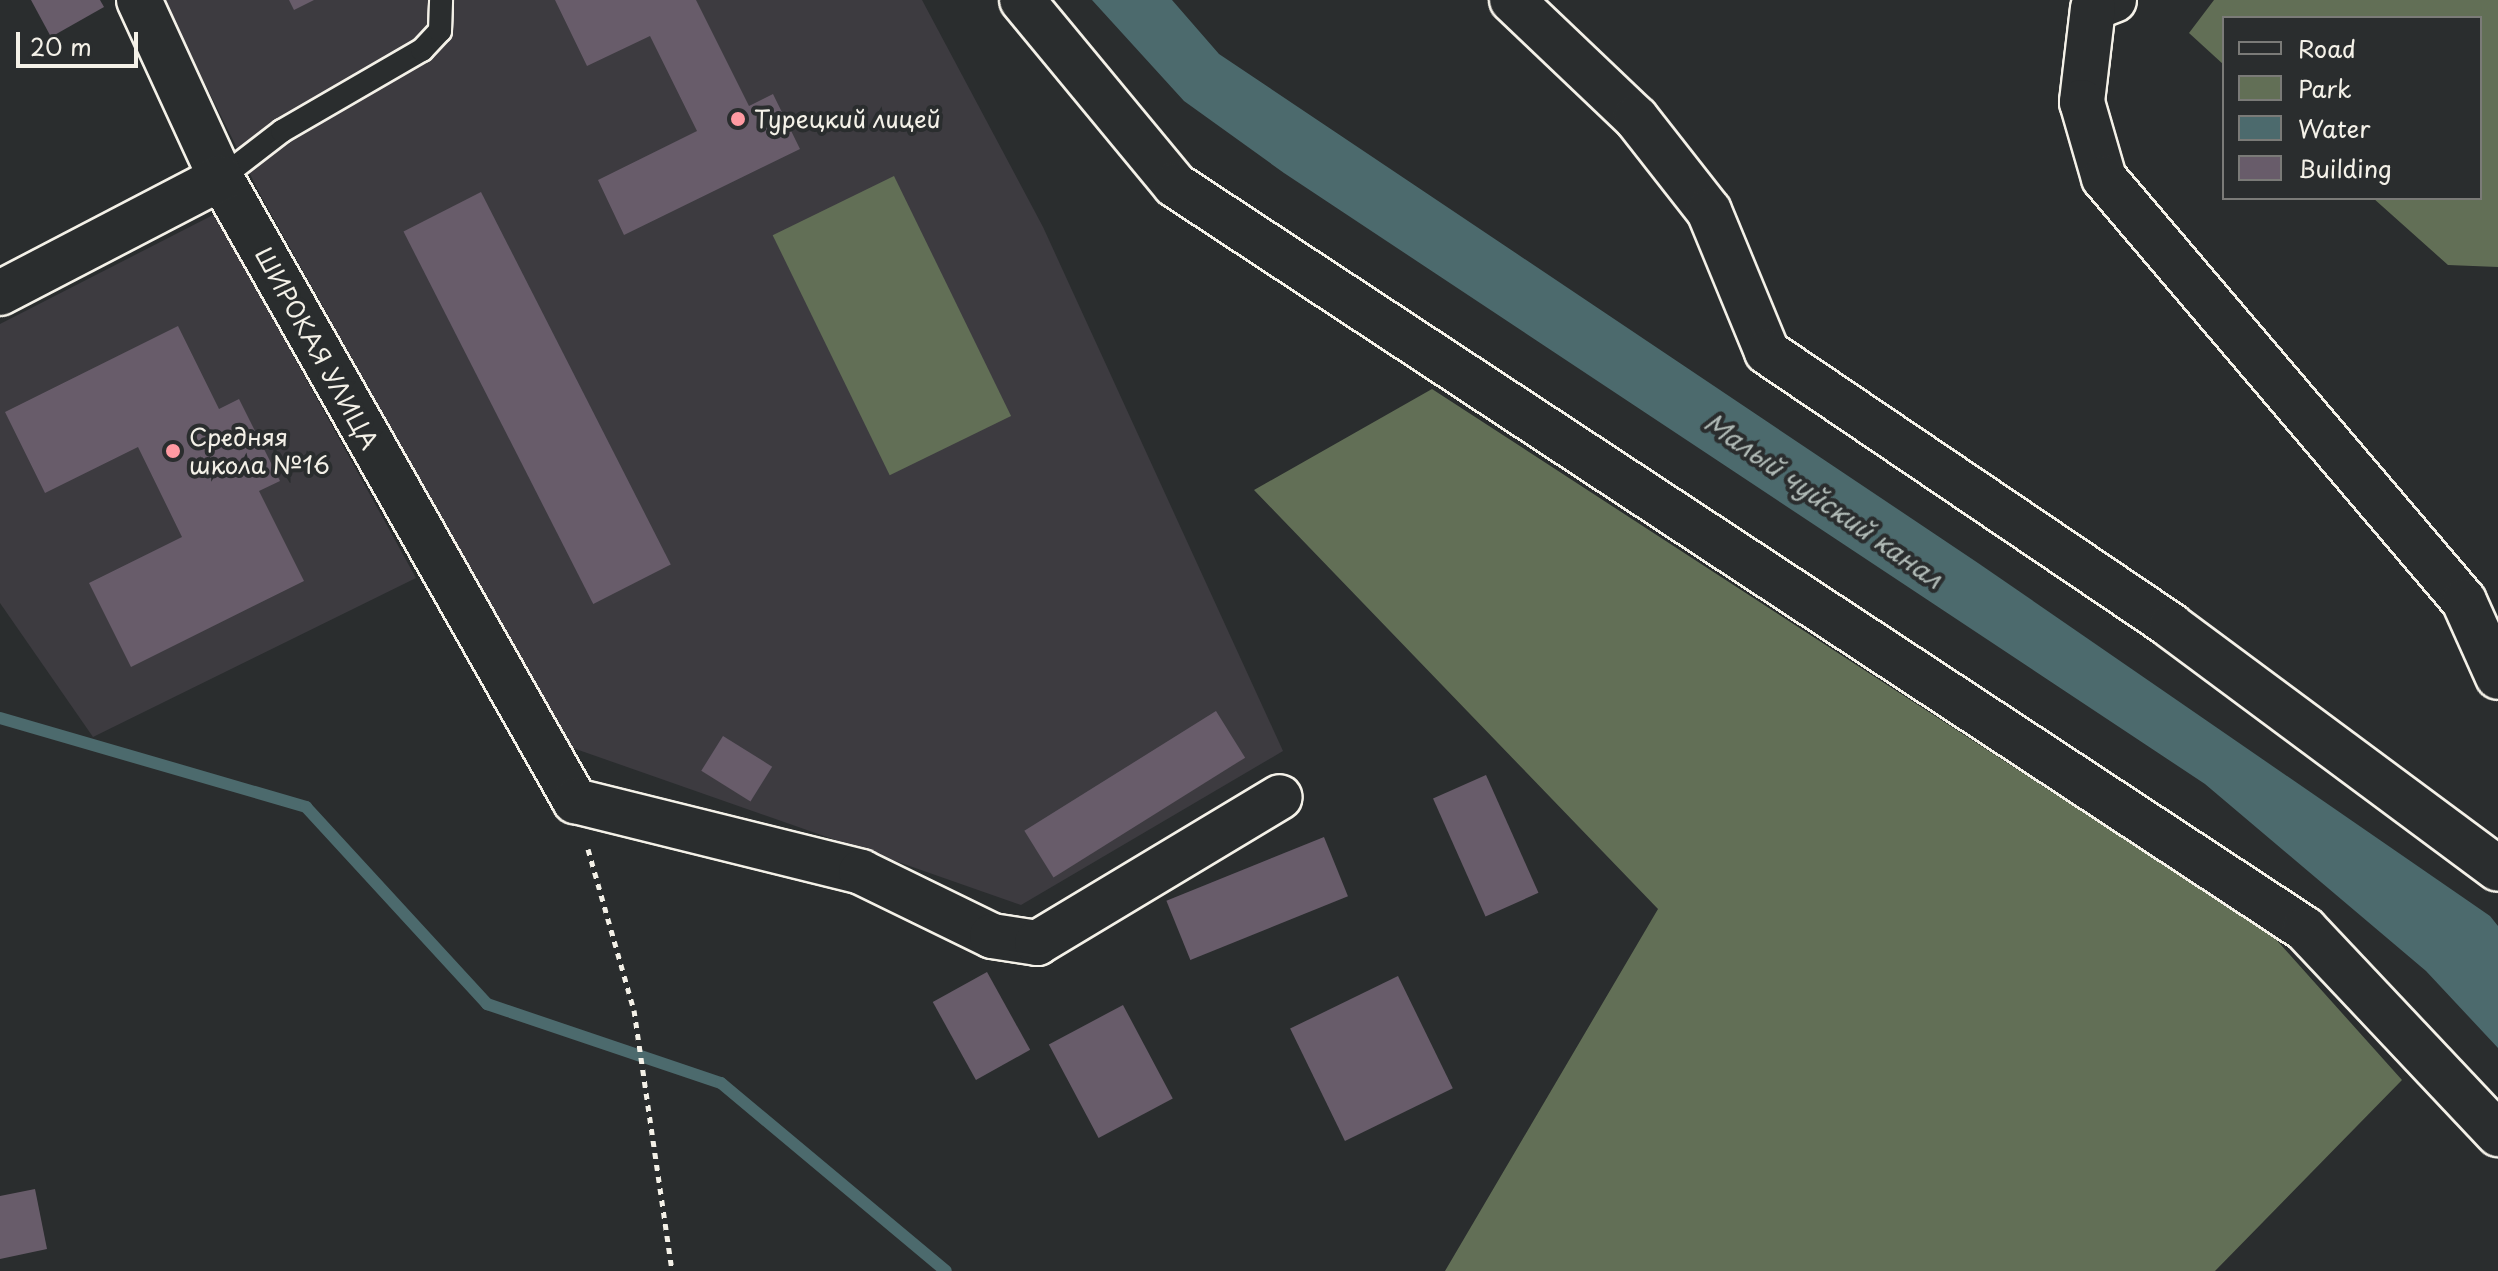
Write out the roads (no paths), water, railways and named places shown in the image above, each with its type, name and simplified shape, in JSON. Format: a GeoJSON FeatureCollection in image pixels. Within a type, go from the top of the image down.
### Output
{"type":"FeatureCollection","features":[{"type":"Feature","properties":{"kind":"street","name":"ШИРОКАЯ УЛИЦА"},"geometry":{"type":"LineString","coordinates":[[139,0],[221,178],[508,688],[575,801],[861,872],[992,936],[1037,943],[1280,797]]}},
{"type":"Feature","properties":{"kind":"street"},"geometry":{"type":"LineString","coordinates":[[1022,0],[1175,185],[2305,929],[2498,1134]]}},
{"type":"Feature","properties":{"kind":"street"},"geometry":{"type":"LineString","coordinates":[[1512,0],[1636,118],[1709,211],[1767,352],[2171,626],[2498,869]]}},
{"type":"Feature","properties":{"kind":"street"},"geometry":{"type":"LineString","coordinates":[[2098,3],[2082,102],[2104,178],[2464,601],[2498,677]]}},
{"type":"Feature","properties":{"kind":"street"},"geometry":{"type":"LineString","coordinates":[[0,293],[221,178]]}},
{"type":"Feature","properties":{"kind":"lane"},"geometry":{"type":"LineString","coordinates":[[221,178],[282,131],[422,50],[440,31],[441,0]]}},
{"type":"Feature","properties":{"kind":"water","name":"Малый чуйский канал"},"geometry":{"type":"Polygon","coordinates":[[[1092,0],[1172,0],[1219,54],[1978,563],[2490,916],[2498,926],[2498,1048],[2426,971],[2205,784],[1284,173],[1184,101],[1092,0]]]}},
{"type":"Feature","properties":{"kind":"waterway"},"geometry":{"type":"LineString","coordinates":[[0,718],[306,807],[487,1004],[721,1083],[946,1271]]}},
{"type":"Feature","properties":{"kind":"place","name":"Турецкий лицей"},"geometry":{"type":"Point","coordinates":[738,119]}},
{"type":"Feature","properties":{"kind":"place","name":"Средняя школа №16"},"geometry":{"type":"Point","coordinates":[173,451]}}]}
